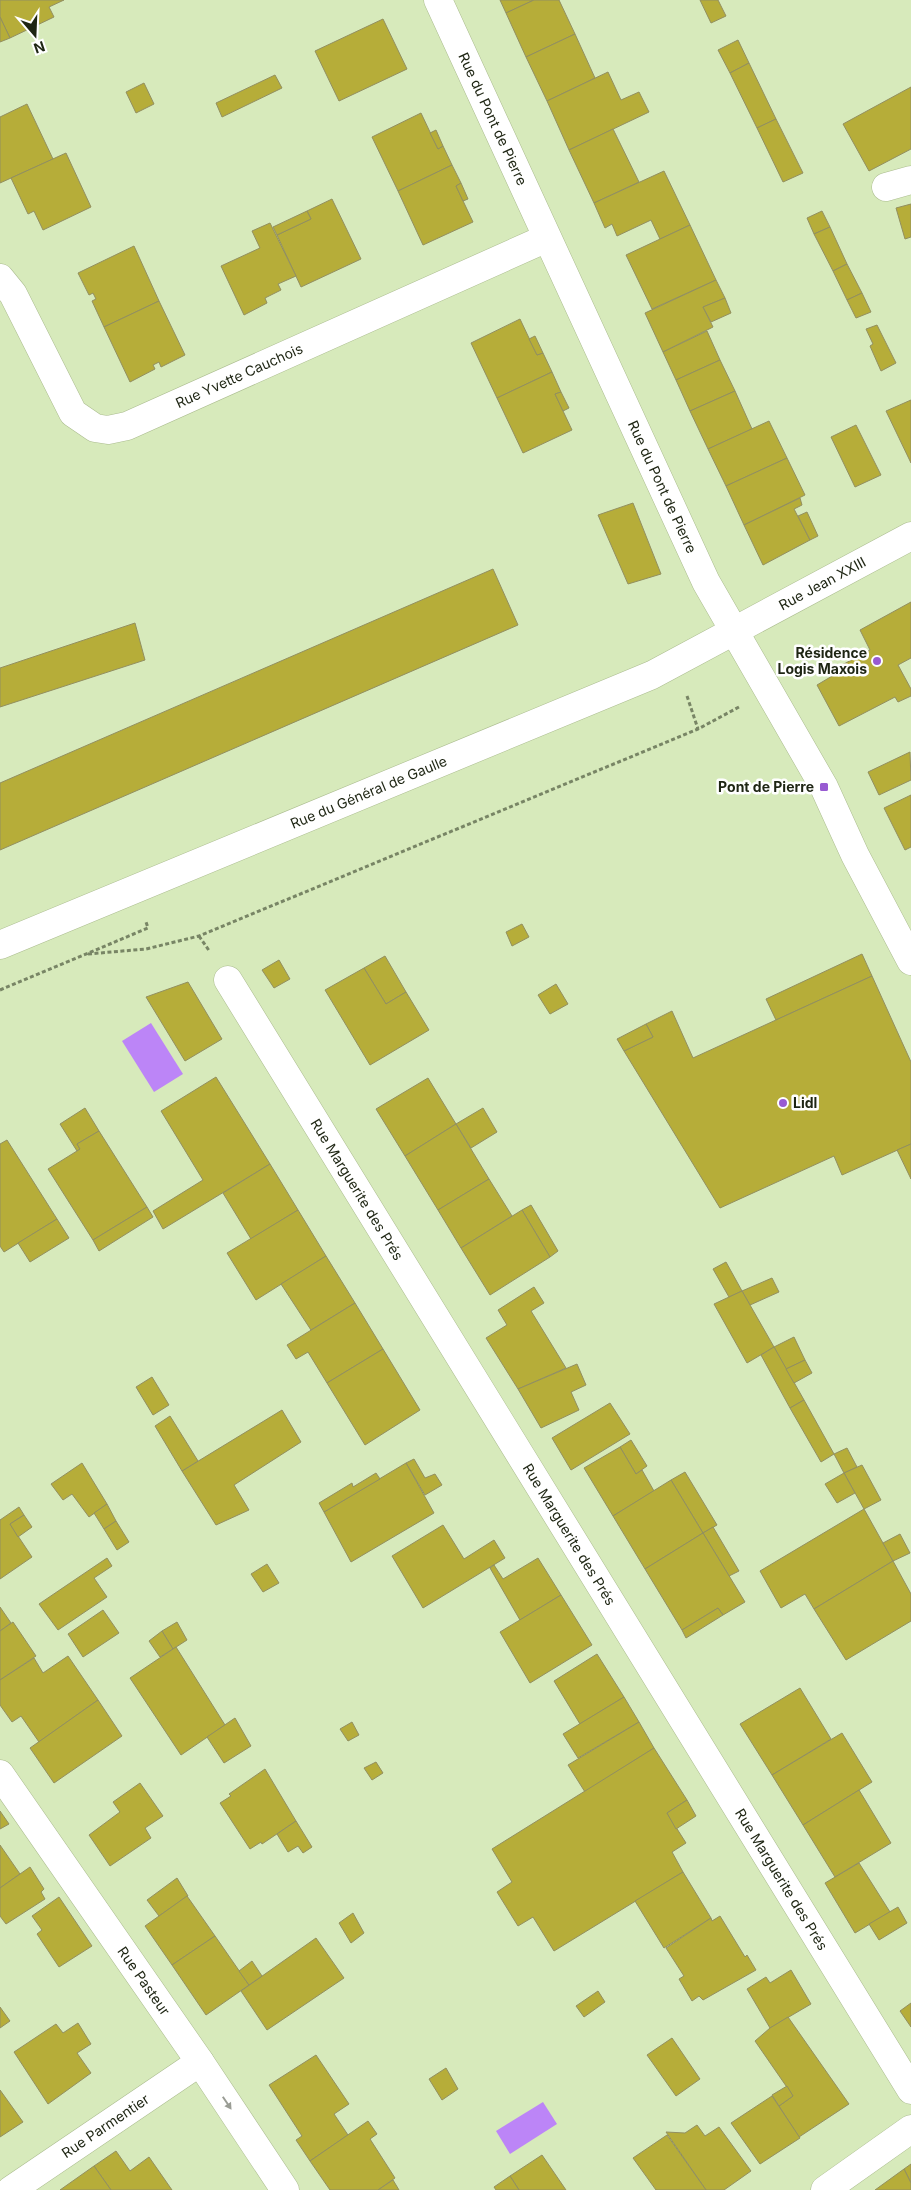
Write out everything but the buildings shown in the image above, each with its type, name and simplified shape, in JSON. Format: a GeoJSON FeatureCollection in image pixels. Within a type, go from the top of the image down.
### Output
{"type":"FeatureCollection","features":[{"type":"Feature","properties":{"kind":"street","name":"Rue du Pont de Pierre"},"geometry":{"type":"LineString","coordinates":[[438,0],[703,575],[824,788],[855,855],[911,961]]}},
{"type":"Feature","properties":{"kind":"street","name":"Rue Yvette Cauchois"},"geometry":{"type":"LineString","coordinates":[[0,278],[13,294],[73,413],[84,423],[95,428],[108,430],[127,426],[547,238]]}},
{"type":"Feature","properties":{"kind":"street","name":"Rue Jean XXIII"},"geometry":{"type":"LineString","coordinates":[[734,632],[911,536]]}},
{"type":"Feature","properties":{"kind":"street","name":"Rue du Général de Gaulle"},"geometry":{"type":"LineString","coordinates":[[0,945],[652,674],[734,632]]}},
{"type":"Feature","properties":{"kind":"street","name":"Rue Marguerite des Prés"},"geometry":{"type":"LineString","coordinates":[[228,980],[911,2090]]}},
{"type":"Feature","properties":{"kind":"street","name":"Rue Pasteur"},"geometry":{"type":"LineString","coordinates":[[0,1774],[200,2062],[285,2190]]}},
{"type":"Feature","properties":{"kind":"street","name":"Rue Parmentier"},"geometry":{"type":"LineString","coordinates":[[11,2190],[200,2062]]}},
{"type":"Feature","properties":{"kind":"street"},"geometry":{"type":"LineString","coordinates":[[825,2190],[911,2128]]}},
{"type":"Feature","properties":{"kind":"path"},"geometry":{"type":"LineString","coordinates":[[0,990],[88,954],[146,950],[199,936],[698,729],[768,692]]}},
{"type":"Feature","properties":{"kind":"shaded area"},"geometry":{"type":"Polygon","coordinates":[[[151,1023],[183,1074],[154,1092],[122,1041],[151,1023]]]}},
{"type":"Feature","properties":{"kind":"shaded area"},"geometry":{"type":"Polygon","coordinates":[[[543,2102],[557,2124],[510,2154],[496,2131],[543,2102]]]}},
{"type":"Feature","properties":{"kind":"place","name":"Résidence Logis Maxois"},"geometry":{"type":"Point","coordinates":[877,661]}},
{"type":"Feature","properties":{"kind":"place","name":"Pont de Pierre"},"geometry":{"type":"Point","coordinates":[824,787]}},
{"type":"Feature","properties":{"kind":"place","name":"Lidl"},"geometry":{"type":"Point","coordinates":[783,1103]}}]}
